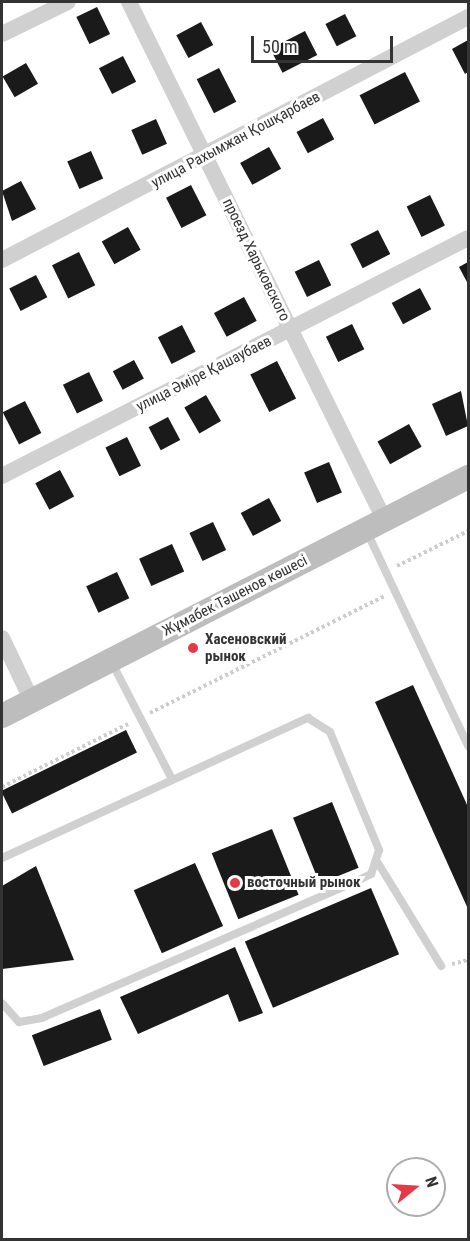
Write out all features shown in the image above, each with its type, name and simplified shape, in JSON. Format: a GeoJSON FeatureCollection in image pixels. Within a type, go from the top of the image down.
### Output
{"type":"FeatureCollection","features":[{"type":"Feature","properties":{"kind":"main road","name":"Жұмабек Тәшенов көшесі"},"geometry":{"type":"LineString","coordinates":[[2,716],[468,477]]}},
{"type":"Feature","properties":{"kind":"street"},"geometry":{"type":"LineString","coordinates":[[2,34],[68,2]]}},
{"type":"Feature","properties":{"kind":"street","name":"проезд Харьковского"},"geometry":{"type":"LineString","coordinates":[[129,2],[291,331],[375,524]]}},
{"type":"Feature","properties":{"kind":"street","name":"улица Рахымжан Қошқарбаев"},"geometry":{"type":"LineString","coordinates":[[2,260],[206,158],[468,17]]}},
{"type":"Feature","properties":{"kind":"street","name":"улица Әміре Қашаубаев"},"geometry":{"type":"LineString","coordinates":[[2,476],[291,331],[468,238]]}},
{"type":"Feature","properties":{"kind":"street"},"geometry":{"type":"LineString","coordinates":[[3,647],[32,701]]}},
{"type":"Feature","properties":{"kind":"lane"},"geometry":{"type":"LineString","coordinates":[[375,524],[386,572],[468,746]]}},
{"type":"Feature","properties":{"kind":"lane"},"geometry":{"type":"LineString","coordinates":[[111,660],[172,779]]}},
{"type":"Feature","properties":{"kind":"lane"},"geometry":{"type":"LineString","coordinates":[[2,858],[293,722],[308,718],[320,723],[330,732],[375,837],[378,863],[441,966]]}},
{"type":"Feature","properties":{"kind":"lane"},"geometry":{"type":"LineString","coordinates":[[2,1003],[19,1022],[42,1018],[359,880],[378,863]]}},
{"type":"Feature","properties":{"kind":"path"},"geometry":{"type":"LineString","coordinates":[[386,572],[468,531]]}},
{"type":"Feature","properties":{"kind":"path"},"geometry":{"type":"LineString","coordinates":[[2,787],[395,591]]}},
{"type":"Feature","properties":{"kind":"building"},"geometry":{"type":"Polygon","coordinates":[[[97,7],[110,34],[89,44],[76,17],[97,7]]]}},
{"type":"Feature","properties":{"kind":"building"},"geometry":{"type":"Polygon","coordinates":[[[345,14],[356,36],[337,46],[325,24],[345,14]]]}},
{"type":"Feature","properties":{"kind":"building"},"geometry":{"type":"Polygon","coordinates":[[[201,22],[213,45],[188,58],[176,35],[201,22]]]}},
{"type":"Feature","properties":{"kind":"building"},"geometry":{"type":"Polygon","coordinates":[[[305,31],[317,55],[283,73],[270,49],[305,31]]]}},
{"type":"Feature","properties":{"kind":"building"},"geometry":{"type":"Polygon","coordinates":[[[468,40],[468,72],[465,74],[452,49],[468,40]]]}},
{"type":"Feature","properties":{"kind":"building"},"geometry":{"type":"Polygon","coordinates":[[[123,56],[136,82],[112,94],[99,68],[123,56]]]}},
{"type":"Feature","properties":{"kind":"building"},"geometry":{"type":"Polygon","coordinates":[[[26,63],[38,84],[15,97],[3,76],[26,63]]]}},
{"type":"Feature","properties":{"kind":"building"},"geometry":{"type":"Polygon","coordinates":[[[219,68],[236,102],[214,113],[197,79],[219,68]]]}},
{"type":"Feature","properties":{"kind":"building"},"geometry":{"type":"Polygon","coordinates":[[[405,72],[420,101],[375,125],[360,95],[405,72]]]}},
{"type":"Feature","properties":{"kind":"building"},"geometry":{"type":"Polygon","coordinates":[[[323,118],[334,139],[308,153],[297,132],[323,118]]]}},
{"type":"Feature","properties":{"kind":"building"},"geometry":{"type":"Polygon","coordinates":[[[156,119],[167,144],[142,155],[131,130],[156,119]]]}},
{"type":"Feature","properties":{"kind":"building"},"geometry":{"type":"Polygon","coordinates":[[[269,147],[281,169],[252,185],[240,163],[269,147]]]}},
{"type":"Feature","properties":{"kind":"building"},"geometry":{"type":"Polygon","coordinates":[[[91,151],[103,178],[79,189],[67,162],[91,151]]]}},
{"type":"Feature","properties":{"kind":"building"},"geometry":{"type":"Polygon","coordinates":[[[21,181],[36,209],[12,221],[2,191],[21,181]]]}},
{"type":"Feature","properties":{"kind":"building"},"geometry":{"type":"Polygon","coordinates":[[[191,185],[206,215],[181,228],[166,198],[191,185]]]}},
{"type":"Feature","properties":{"kind":"building"},"geometry":{"type":"Polygon","coordinates":[[[430,195],[445,226],[422,237],[407,206],[430,195]]]}},
{"type":"Feature","properties":{"kind":"building"},"geometry":{"type":"Polygon","coordinates":[[[128,227],[141,250],[114,264],[102,242],[128,227]]]}},
{"type":"Feature","properties":{"kind":"building"},"geometry":{"type":"Polygon","coordinates":[[[378,230],[390,254],[363,268],[350,244],[378,230]]]}},
{"type":"Feature","properties":{"kind":"building"},"geometry":{"type":"Polygon","coordinates":[[[79,252],[95,285],[68,298],[52,265],[79,252]]]}},
{"type":"Feature","properties":{"kind":"building"},"geometry":{"type":"Polygon","coordinates":[[[319,260],[331,285],[307,297],[295,272],[319,260]]]}},
{"type":"Feature","properties":{"kind":"building"},"geometry":{"type":"Polygon","coordinates":[[[468,262],[468,284],[459,267],[468,262]]]}},
{"type":"Feature","properties":{"kind":"building"},"geometry":{"type":"Polygon","coordinates":[[[36,275],[47,297],[21,311],[9,289],[36,275]]]}},
{"type":"Feature","properties":{"kind":"building"},"geometry":{"type":"Polygon","coordinates":[[[420,288],[431,309],[403,324],[392,303],[420,288]]]}},
{"type":"Feature","properties":{"kind":"building"},"geometry":{"type":"Polygon","coordinates":[[[244,297],[257,321],[227,337],[214,313],[244,297]]]}},
{"type":"Feature","properties":{"kind":"building"},"geometry":{"type":"Polygon","coordinates":[[[352,324],[364,349],[338,362],[326,337],[352,324]]]}},
{"type":"Feature","properties":{"kind":"building"},"geometry":{"type":"Polygon","coordinates":[[[182,325],[196,352],[172,364],[158,337],[182,325]]]}},
{"type":"Feature","properties":{"kind":"building"},"geometry":{"type":"Polygon","coordinates":[[[134,360],[144,379],[123,390],[113,371],[134,360]]]}},
{"type":"Feature","properties":{"kind":"building"},"geometry":{"type":"Polygon","coordinates":[[[277,361],[296,398],[269,412],[250,375],[277,361]]]}},
{"type":"Feature","properties":{"kind":"building"},"geometry":{"type":"Polygon","coordinates":[[[89,372],[103,401],[77,413],[63,385],[89,372]]]}},
{"type":"Feature","properties":{"kind":"building"},"geometry":{"type":"Polygon","coordinates":[[[461,391],[468,426],[446,436],[432,404],[461,391]]]}},
{"type":"Feature","properties":{"kind":"building"},"geometry":{"type":"Polygon","coordinates":[[[206,395],[221,421],[199,433],[184,408],[206,395]]]}},
{"type":"Feature","properties":{"kind":"building"},"geometry":{"type":"Polygon","coordinates":[[[25,401],[41,433],[19,444],[3,412],[25,401]]]}},
{"type":"Feature","properties":{"kind":"building"},"geometry":{"type":"Polygon","coordinates":[[[168,417],[180,440],[161,450],[149,427],[168,417]]]}},
{"type":"Feature","properties":{"kind":"building"},"geometry":{"type":"Polygon","coordinates":[[[409,424],[422,447],[390,464],[378,441],[409,424]]]}},
{"type":"Feature","properties":{"kind":"building"},"geometry":{"type":"Polygon","coordinates":[[[127,437],[141,466],[119,476],[105,448],[127,437]]]}},
{"type":"Feature","properties":{"kind":"building"},"geometry":{"type":"Polygon","coordinates":[[[329,462],[342,492],[317,503],[304,473],[329,462]]]}},
{"type":"Feature","properties":{"kind":"building"},"geometry":{"type":"Polygon","coordinates":[[[60,470],[74,496],[49,510],[35,483],[60,470]]]}},
{"type":"Feature","properties":{"kind":"building"},"geometry":{"type":"Polygon","coordinates":[[[269,498],[281,521],[253,536],[241,513],[269,498]]]}},
{"type":"Feature","properties":{"kind":"building"},"geometry":{"type":"Polygon","coordinates":[[[213,522],[226,550],[203,561],[189,533],[213,522]]]}},
{"type":"Feature","properties":{"kind":"building"},"geometry":{"type":"Polygon","coordinates":[[[172,544],[184,571],[151,586],[139,559],[172,544]]]}},
{"type":"Feature","properties":{"kind":"building"},"geometry":{"type":"Polygon","coordinates":[[[117,572],[129,598],[98,613],[86,586],[117,572]]]}},
{"type":"Feature","properties":{"kind":"building"},"geometry":{"type":"Polygon","coordinates":[[[413,685],[468,807],[468,909],[375,702],[413,685]]]}},
{"type":"Feature","properties":{"kind":"building"},"geometry":{"type":"Polygon","coordinates":[[[126,730],[137,752],[12,813],[2,790],[126,730]]]}},
{"type":"Feature","properties":{"kind":"building"},"geometry":{"type":"Polygon","coordinates":[[[332,802],[359,868],[320,884],[293,818],[332,802]]]}},
{"type":"Feature","properties":{"kind":"building"},"geometry":{"type":"Polygon","coordinates":[[[272,829],[299,895],[238,919],[212,853],[272,829]]]}},
{"type":"Feature","properties":{"kind":"building"},"geometry":{"type":"Polygon","coordinates":[[[195,863],[223,926],[162,953],[134,890],[195,863]]]}},
{"type":"Feature","properties":{"kind":"building"},"geometry":{"type":"Polygon","coordinates":[[[36,866],[74,960],[2,969],[2,886],[36,866]]]}},
{"type":"Feature","properties":{"kind":"building"},"geometry":{"type":"Polygon","coordinates":[[[371,888],[399,954],[273,1008],[245,942],[371,888]]]}},
{"type":"Feature","properties":{"kind":"building"},"geometry":{"type":"Polygon","coordinates":[[[235,947],[263,1013],[239,1022],[228,994],[138,1034],[120,997],[235,947]]]}},
{"type":"Feature","properties":{"kind":"building"},"geometry":{"type":"Polygon","coordinates":[[[100,1009],[112,1040],[44,1066],[32,1035],[100,1009]]]}},
{"type":"Feature","properties":{"kind":"place","name":"Хасеновский рынок"},"geometry":{"type":"Point","coordinates":[193,648]}},
{"type":"Feature","properties":{"kind":"place","name":"восточный рынок"},"geometry":{"type":"Point","coordinates":[235,883]}}]}
